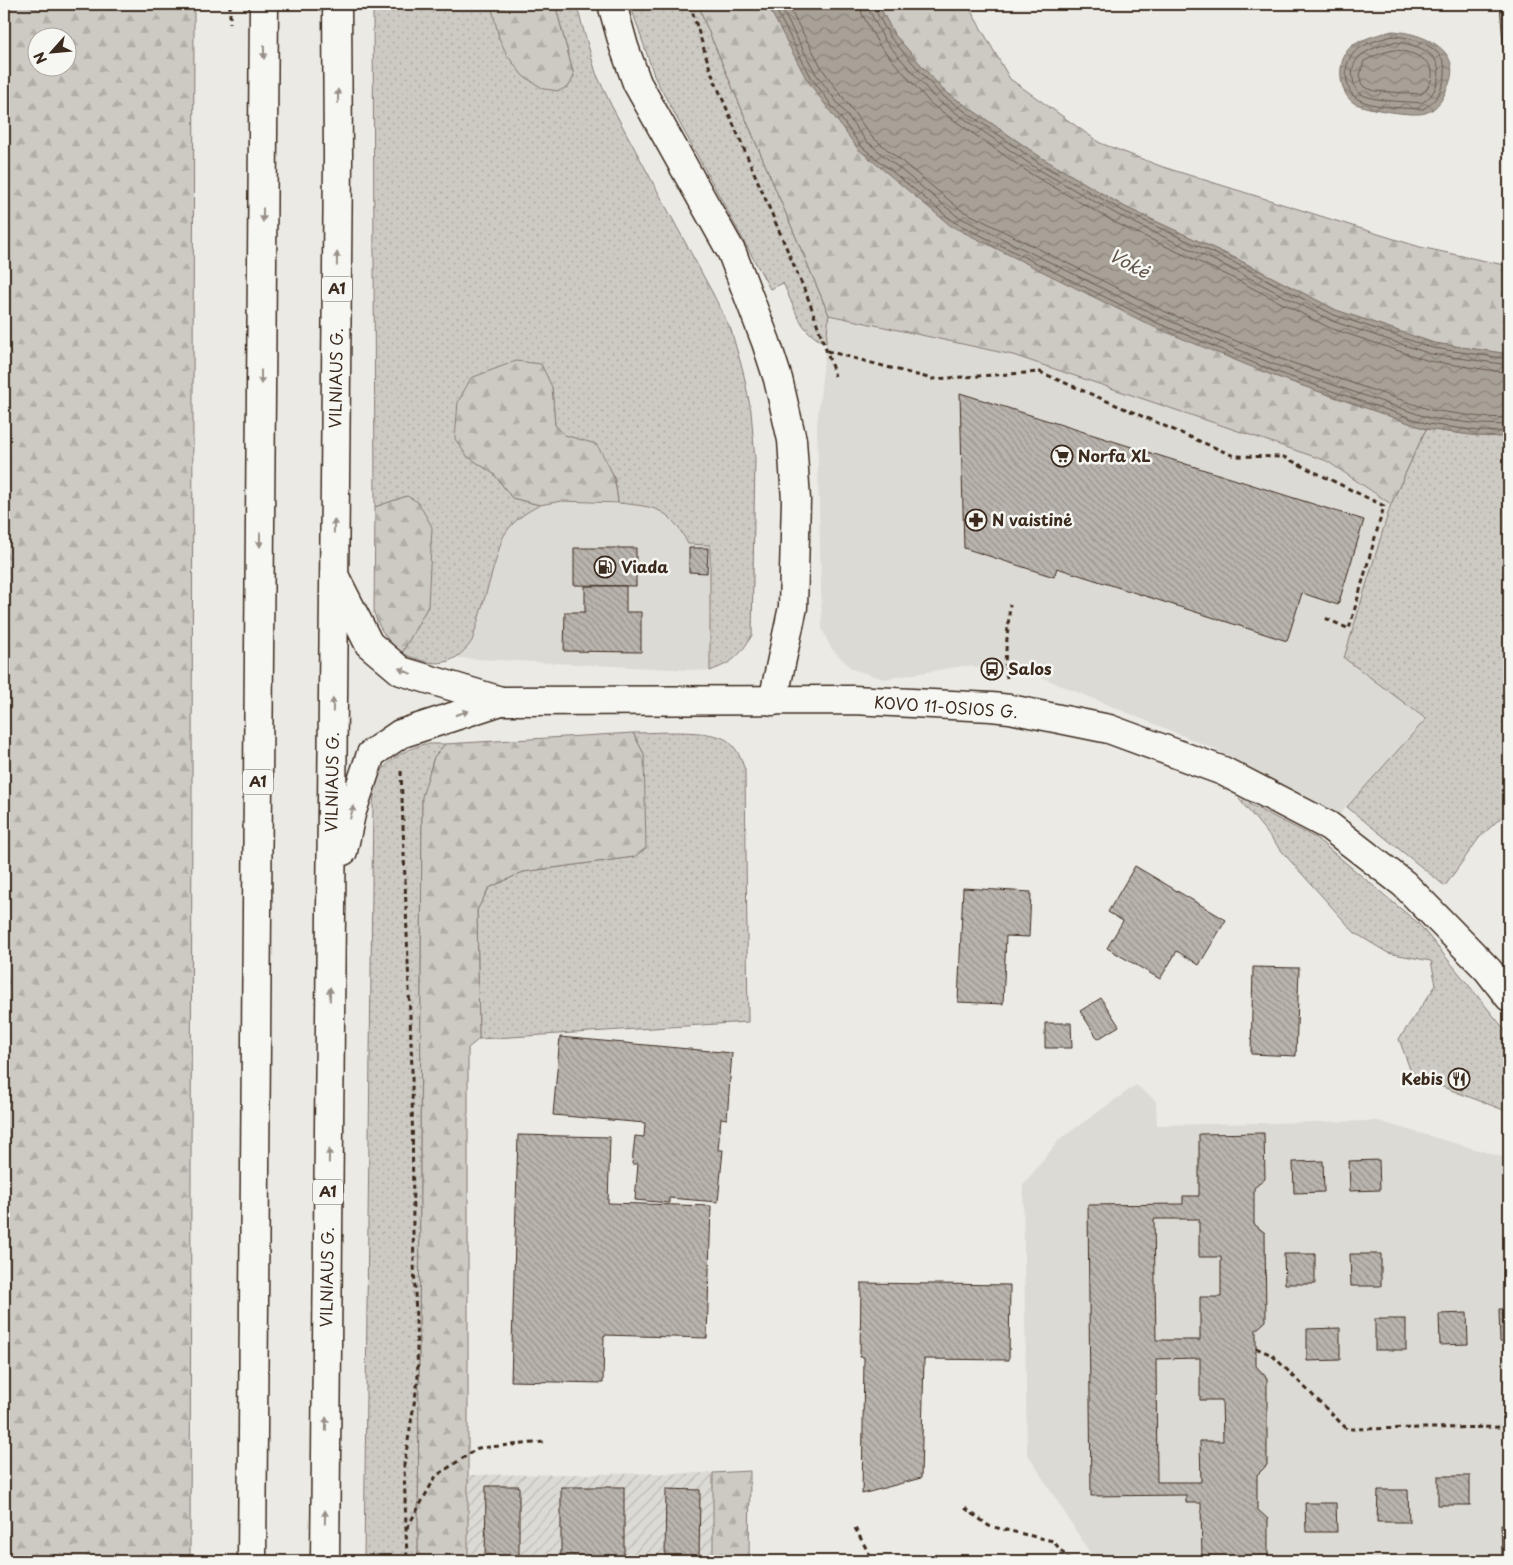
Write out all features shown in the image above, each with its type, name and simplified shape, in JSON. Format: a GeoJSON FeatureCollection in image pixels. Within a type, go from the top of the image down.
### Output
{"type":"FeatureCollection","features":[{"type":"Feature","properties":{"kind":"main road","name":"A1"},"geometry":{"type":"LineString","coordinates":[[252,1561],[264,4]]}},
{"type":"Feature","properties":{"kind":"main road","name":"VILNIAUS G."},"geometry":{"type":"LineString","coordinates":[[325,1561],[338,159],[337,4]]}},
{"type":"Feature","properties":{"kind":"main road"},"geometry":{"type":"LineString","coordinates":[[612,4],[624,47],[637,83],[732,253],[778,378],[792,440],[796,510],[793,607],[772,700]]}},
{"type":"Feature","properties":{"kind":"main road"},"geometry":{"type":"LineString","coordinates":[[334,575],[369,644],[401,671],[501,701]]}},
{"type":"Feature","properties":{"kind":"main road","name":"KOVO 11-OSIOS G."},"geometry":{"type":"LineString","coordinates":[[501,701],[853,700],[1010,709],[1109,729],[1223,771],[1329,826],[1404,884],[1488,970],[1509,997]]}},
{"type":"Feature","properties":{"kind":"main road"},"geometry":{"type":"LineString","coordinates":[[331,911],[351,814],[371,754],[400,734],[501,701]]}},
{"type":"Feature","properties":{"kind":"path"},"geometry":{"type":"LineString","coordinates":[[690,4],[711,72],[810,303],[835,376]]}},
{"type":"Feature","properties":{"kind":"path"},"geometry":{"type":"LineString","coordinates":[[827,351],[932,378],[1040,372],[1234,456],[1284,457],[1384,506],[1349,629],[1324,618]]}},
{"type":"Feature","properties":{"kind":"path"},"geometry":{"type":"LineString","coordinates":[[1010,604],[1005,662],[1010,709]]}},
{"type":"Feature","properties":{"kind":"path"},"geometry":{"type":"LineString","coordinates":[[400,734],[412,1070],[413,1232],[418,1380],[404,1465],[407,1561]]}},
{"type":"Feature","properties":{"kind":"path"},"geometry":{"type":"LineString","coordinates":[[1256,1348],[1272,1355],[1347,1429],[1509,1427]]}},
{"type":"Feature","properties":{"kind":"path"},"geometry":{"type":"LineString","coordinates":[[406,1529],[436,1476],[478,1448],[545,1442]]}},
{"type":"Feature","properties":{"kind":"path"},"geometry":{"type":"LineString","coordinates":[[965,1508],[988,1526],[1053,1541],[1070,1561]]}},
{"type":"Feature","properties":{"kind":"path"},"geometry":{"type":"LineString","coordinates":[[855,1528],[873,1561]]}},
{"type":"Feature","properties":{"kind":"shaded area"},"geometry":{"type":"Polygon","coordinates":[[[829,315],[1013,355],[1327,461],[1391,504],[1344,658],[1427,719],[1340,814],[1210,747],[1024,670],[963,666],[884,679],[852,669],[831,648],[822,629],[817,424],[829,315]]]}},
{"type":"Feature","properties":{"kind":"shaded area"},"geometry":{"type":"Polygon","coordinates":[[[561,501],[651,506],[670,516],[681,529],[688,544],[710,545],[710,671],[457,658],[472,641],[502,539],[509,527],[522,514],[540,505],[561,501]]]}},
{"type":"Feature","properties":{"kind":"shaded area"},"geometry":{"type":"Polygon","coordinates":[[[1136,1085],[1156,1101],[1157,1125],[1378,1121],[1506,1158],[1509,1164],[1509,1561],[1095,1561],[1027,1453],[1023,1185],[1060,1139],[1136,1085]]]}},
{"type":"Feature","properties":{"kind":"shaded area"},"geometry":{"type":"Polygon","coordinates":[[[713,1473],[713,1561],[468,1561],[468,1475],[713,1473]]]}},
{"type":"Feature","properties":{"kind":"green space"},"geometry":{"type":"Polygon","coordinates":[[[4,4],[194,4],[190,1561],[4,1561],[4,4]]]}},
{"type":"Feature","properties":{"kind":"green space"},"geometry":{"type":"Polygon","coordinates":[[[373,4],[491,4],[493,8],[574,76],[555,4],[576,4],[596,73],[611,105],[731,330],[743,371],[751,411],[755,459],[752,635],[736,658],[725,665],[710,671],[710,545],[688,544],[674,523],[660,511],[642,506],[618,503],[615,479],[596,445],[564,435],[555,425],[552,387],[467,456],[494,474],[512,498],[540,505],[518,519],[502,539],[472,641],[457,657],[440,663],[422,661],[402,653],[428,606],[407,496],[375,507],[373,4]]]}},
{"type":"Feature","properties":{"kind":"green space"},"geometry":{"type":"Polygon","coordinates":[[[491,4],[555,4],[574,76],[569,86],[559,91],[544,89],[523,76],[507,55],[499,38],[491,4]]]}},
{"type":"Feature","properties":{"kind":"green space"},"geometry":{"type":"Polygon","coordinates":[[[630,4],[699,4],[703,18],[829,315],[826,343],[817,339],[804,326],[783,283],[770,289],[655,78],[630,4]]]}},
{"type":"Feature","properties":{"kind":"green space"},"geometry":{"type":"Polygon","coordinates":[[[699,4],[767,4],[769,10],[1269,374],[1426,429],[1391,504],[1327,461],[1013,355],[829,315],[703,18],[699,4]]]}},
{"type":"Feature","properties":{"kind":"green space"},"geometry":{"type":"Polygon","coordinates":[[[878,4],[967,4],[1010,79],[1100,143],[1163,167],[1420,247],[1509,266],[1509,354],[1434,343],[1336,310],[1235,258],[1125,207],[1042,158],[943,90],[894,34],[878,4]]]}},
{"type":"Feature","properties":{"kind":"green space"},"geometry":{"type":"Polygon","coordinates":[[[516,361],[541,364],[552,387],[555,425],[564,435],[596,444],[612,472],[618,503],[561,501],[540,505],[512,498],[494,474],[467,456],[455,439],[458,402],[471,378],[516,361]]]}},
{"type":"Feature","properties":{"kind":"green space"},"geometry":{"type":"Polygon","coordinates":[[[1426,429],[1479,436],[1509,437],[1509,810],[1479,838],[1445,886],[1347,807],[1426,719],[1344,658],[1391,504],[1426,429]]]}},
{"type":"Feature","properties":{"kind":"green space"},"geometry":{"type":"Polygon","coordinates":[[[407,496],[418,502],[432,527],[428,606],[402,653],[385,635],[374,613],[375,507],[407,496]]]}},
{"type":"Feature","properties":{"kind":"green space"},"geometry":{"type":"Polygon","coordinates":[[[682,732],[709,734],[728,741],[737,751],[742,762],[745,770],[748,1022],[479,1039],[477,910],[489,888],[523,872],[634,857],[644,754],[633,733],[682,732]]]}},
{"type":"Feature","properties":{"kind":"green space"},"geometry":{"type":"Polygon","coordinates":[[[633,733],[644,754],[646,848],[634,857],[523,872],[489,888],[477,910],[479,1039],[468,1048],[468,1561],[418,1561],[422,797],[434,757],[445,744],[633,733]]]}},
{"type":"Feature","properties":{"kind":"green space"},"geometry":{"type":"Polygon","coordinates":[[[424,744],[445,744],[434,757],[422,798],[418,1561],[364,1561],[373,804],[377,780],[390,761],[410,749],[424,744]]]}},
{"type":"Feature","properties":{"kind":"green space"},"geometry":{"type":"Polygon","coordinates":[[[1239,799],[1316,838],[1419,924],[1509,1035],[1509,1112],[1419,1078],[1410,1069],[1399,1039],[1436,985],[1431,961],[1388,953],[1355,933],[1286,856],[1239,799]]]}},
{"type":"Feature","properties":{"kind":"green space"},"geometry":{"type":"Polygon","coordinates":[[[750,1471],[749,1561],[713,1561],[713,1473],[750,1471]]]}},
{"type":"Feature","properties":{"kind":"water","name":"Vokė"},"geometry":{"type":"Polygon","coordinates":[[[767,4],[878,4],[894,34],[943,90],[1042,158],[1125,207],[1235,258],[1336,310],[1434,343],[1509,354],[1509,437],[1479,436],[1426,429],[1269,374],[1154,327],[951,226],[858,149],[807,80],[767,4]]]}},
{"type":"Feature","properties":{"kind":"water"},"geometry":{"type":"Polygon","coordinates":[[[1393,31],[1404,32],[1426,39],[1445,52],[1450,61],[1452,71],[1449,84],[1444,96],[1434,109],[1419,114],[1411,114],[1368,108],[1354,103],[1344,91],[1341,66],[1347,50],[1362,40],[1393,31]]]}},
{"type":"Feature","properties":{"kind":"building"},"geometry":{"type":"Polygon","coordinates":[[[1500,4],[1509,4],[1509,56],[1504,56],[1500,4]]]}},
{"type":"Feature","properties":{"kind":"building","name":"Norfa XL"},"geometry":{"type":"Polygon","coordinates":[[[960,393],[1364,520],[1338,605],[1302,593],[1287,641],[1057,568],[1054,577],[964,548],[960,393]]]}},
{"type":"Feature","properties":{"kind":"building","name":"Viada"},"geometry":{"type":"Polygon","coordinates":[[[574,548],[636,548],[636,586],[574,585],[574,548]]]}},
{"type":"Feature","properties":{"kind":"building"},"geometry":{"type":"Polygon","coordinates":[[[689,548],[708,548],[707,573],[689,572],[689,548]]]}},
{"type":"Feature","properties":{"kind":"building"},"geometry":{"type":"Polygon","coordinates":[[[585,586],[626,586],[626,612],[641,612],[641,652],[564,651],[565,612],[585,612],[585,586]]]}},
{"type":"Feature","properties":{"kind":"building"},"geometry":{"type":"Polygon","coordinates":[[[1135,866],[1226,920],[1199,965],[1177,951],[1160,979],[1107,948],[1123,921],[1108,912],[1135,866]]]}},
{"type":"Feature","properties":{"kind":"building"},"geometry":{"type":"Polygon","coordinates":[[[963,888],[1031,892],[1029,937],[1006,936],[1003,1004],[958,1002],[963,888]]]}},
{"type":"Feature","properties":{"kind":"building"},"geometry":{"type":"Polygon","coordinates":[[[1253,967],[1299,968],[1296,1056],[1251,1054],[1253,967]]]}},
{"type":"Feature","properties":{"kind":"building"},"geometry":{"type":"Polygon","coordinates":[[[1101,998],[1119,1026],[1098,1039],[1080,1011],[1101,998]]]}},
{"type":"Feature","properties":{"kind":"building"},"geometry":{"type":"Polygon","coordinates":[[[1045,1023],[1071,1023],[1072,1048],[1045,1048],[1045,1023]]]}},
{"type":"Feature","properties":{"kind":"building"},"geometry":{"type":"Polygon","coordinates":[[[560,1037],[732,1053],[727,1119],[721,1118],[718,1150],[723,1150],[718,1202],[669,1198],[669,1203],[635,1200],[638,1164],[632,1164],[635,1136],[644,1137],[645,1123],[553,1115],[560,1037]]]}},
{"type":"Feature","properties":{"kind":"building","name":"Kebis"},"geometry":{"type":"Polygon","coordinates":[[[1457,1067],[1469,1071],[1462,1090],[1450,1086],[1457,1067]]]}},
{"type":"Feature","properties":{"kind":"building"},"geometry":{"type":"Polygon","coordinates":[[[1264,1133],[1265,1179],[1254,1188],[1254,1224],[1265,1233],[1266,1321],[1256,1330],[1256,1366],[1267,1378],[1267,1465],[1257,1475],[1257,1509],[1268,1519],[1268,1561],[1202,1561],[1201,1503],[1186,1503],[1186,1495],[1091,1496],[1088,1205],[1183,1204],[1183,1196],[1199,1196],[1199,1134],[1264,1133]],[[1154,1219],[1156,1340],[1200,1340],[1200,1297],[1221,1297],[1221,1257],[1199,1257],[1199,1219],[1154,1219]],[[1200,1358],[1156,1359],[1157,1482],[1201,1482],[1200,1441],[1223,1441],[1222,1400],[1200,1400],[1200,1358]]]}},
{"type":"Feature","properties":{"kind":"building"},"geometry":{"type":"Polygon","coordinates":[[[518,1135],[610,1137],[608,1203],[711,1206],[707,1338],[604,1335],[603,1383],[511,1381],[518,1135]]]}},
{"type":"Feature","properties":{"kind":"building"},"geometry":{"type":"Polygon","coordinates":[[[1379,1160],[1380,1190],[1350,1191],[1349,1161],[1379,1160]]]}},
{"type":"Feature","properties":{"kind":"building"},"geometry":{"type":"Polygon","coordinates":[[[1323,1161],[1324,1192],[1294,1193],[1293,1162],[1323,1161]]]}},
{"type":"Feature","properties":{"kind":"building"},"geometry":{"type":"Polygon","coordinates":[[[1284,1254],[1315,1254],[1315,1284],[1285,1284],[1284,1254]]]}},
{"type":"Feature","properties":{"kind":"building"},"geometry":{"type":"Polygon","coordinates":[[[1350,1254],[1381,1254],[1381,1286],[1351,1286],[1350,1254]]]}},
{"type":"Feature","properties":{"kind":"building"},"geometry":{"type":"Polygon","coordinates":[[[861,1283],[1010,1285],[1009,1360],[924,1359],[921,1478],[862,1494],[864,1357],[860,1357],[861,1283]]]}},
{"type":"Feature","properties":{"kind":"building"},"geometry":{"type":"Polygon","coordinates":[[[1499,1309],[1509,1309],[1509,1342],[1500,1342],[1499,1309]]]}},
{"type":"Feature","properties":{"kind":"building"},"geometry":{"type":"Polygon","coordinates":[[[1467,1313],[1468,1344],[1440,1345],[1439,1314],[1467,1313]]]}},
{"type":"Feature","properties":{"kind":"building"},"geometry":{"type":"Polygon","coordinates":[[[1375,1319],[1406,1319],[1406,1350],[1375,1350],[1375,1319]]]}},
{"type":"Feature","properties":{"kind":"building"},"geometry":{"type":"Polygon","coordinates":[[[1340,1328],[1340,1360],[1307,1361],[1307,1329],[1340,1328]]]}},
{"type":"Feature","properties":{"kind":"building"},"geometry":{"type":"Polygon","coordinates":[[[1438,1476],[1470,1476],[1470,1505],[1438,1505],[1438,1476]]]}},
{"type":"Feature","properties":{"kind":"building"},"geometry":{"type":"Polygon","coordinates":[[[486,1486],[519,1486],[519,1561],[485,1561],[486,1486]]]}},
{"type":"Feature","properties":{"kind":"building"},"geometry":{"type":"Polygon","coordinates":[[[561,1487],[624,1487],[624,1561],[561,1561],[561,1487]]]}},
{"type":"Feature","properties":{"kind":"building"},"geometry":{"type":"Polygon","coordinates":[[[666,1489],[700,1490],[699,1561],[665,1561],[666,1489]]]}},
{"type":"Feature","properties":{"kind":"building"},"geometry":{"type":"Polygon","coordinates":[[[1378,1490],[1408,1490],[1409,1522],[1377,1522],[1378,1490]]]}},
{"type":"Feature","properties":{"kind":"building"},"geometry":{"type":"Polygon","coordinates":[[[1305,1503],[1336,1503],[1337,1532],[1306,1532],[1305,1503]]]}},
{"type":"Feature","properties":{"kind":"building"},"geometry":{"type":"Polygon","coordinates":[[[1509,1523],[1509,1556],[1502,1556],[1501,1524],[1509,1523]]]}},
{"type":"Feature","properties":{"kind":"place","name":"Norfa XL"},"geometry":{"type":"Point","coordinates":[1062,456]}},
{"type":"Feature","properties":{"kind":"place","name":"N vaistinė"},"geometry":{"type":"Point","coordinates":[976,520]}},
{"type":"Feature","properties":{"kind":"place","name":"Viada"},"geometry":{"type":"Point","coordinates":[605,567]}},
{"type":"Feature","properties":{"kind":"place","name":"Salos"},"geometry":{"type":"Point","coordinates":[992,669]}},
{"type":"Feature","properties":{"kind":"place","name":"Kebis"},"geometry":{"type":"Point","coordinates":[1459,1079]}}]}
